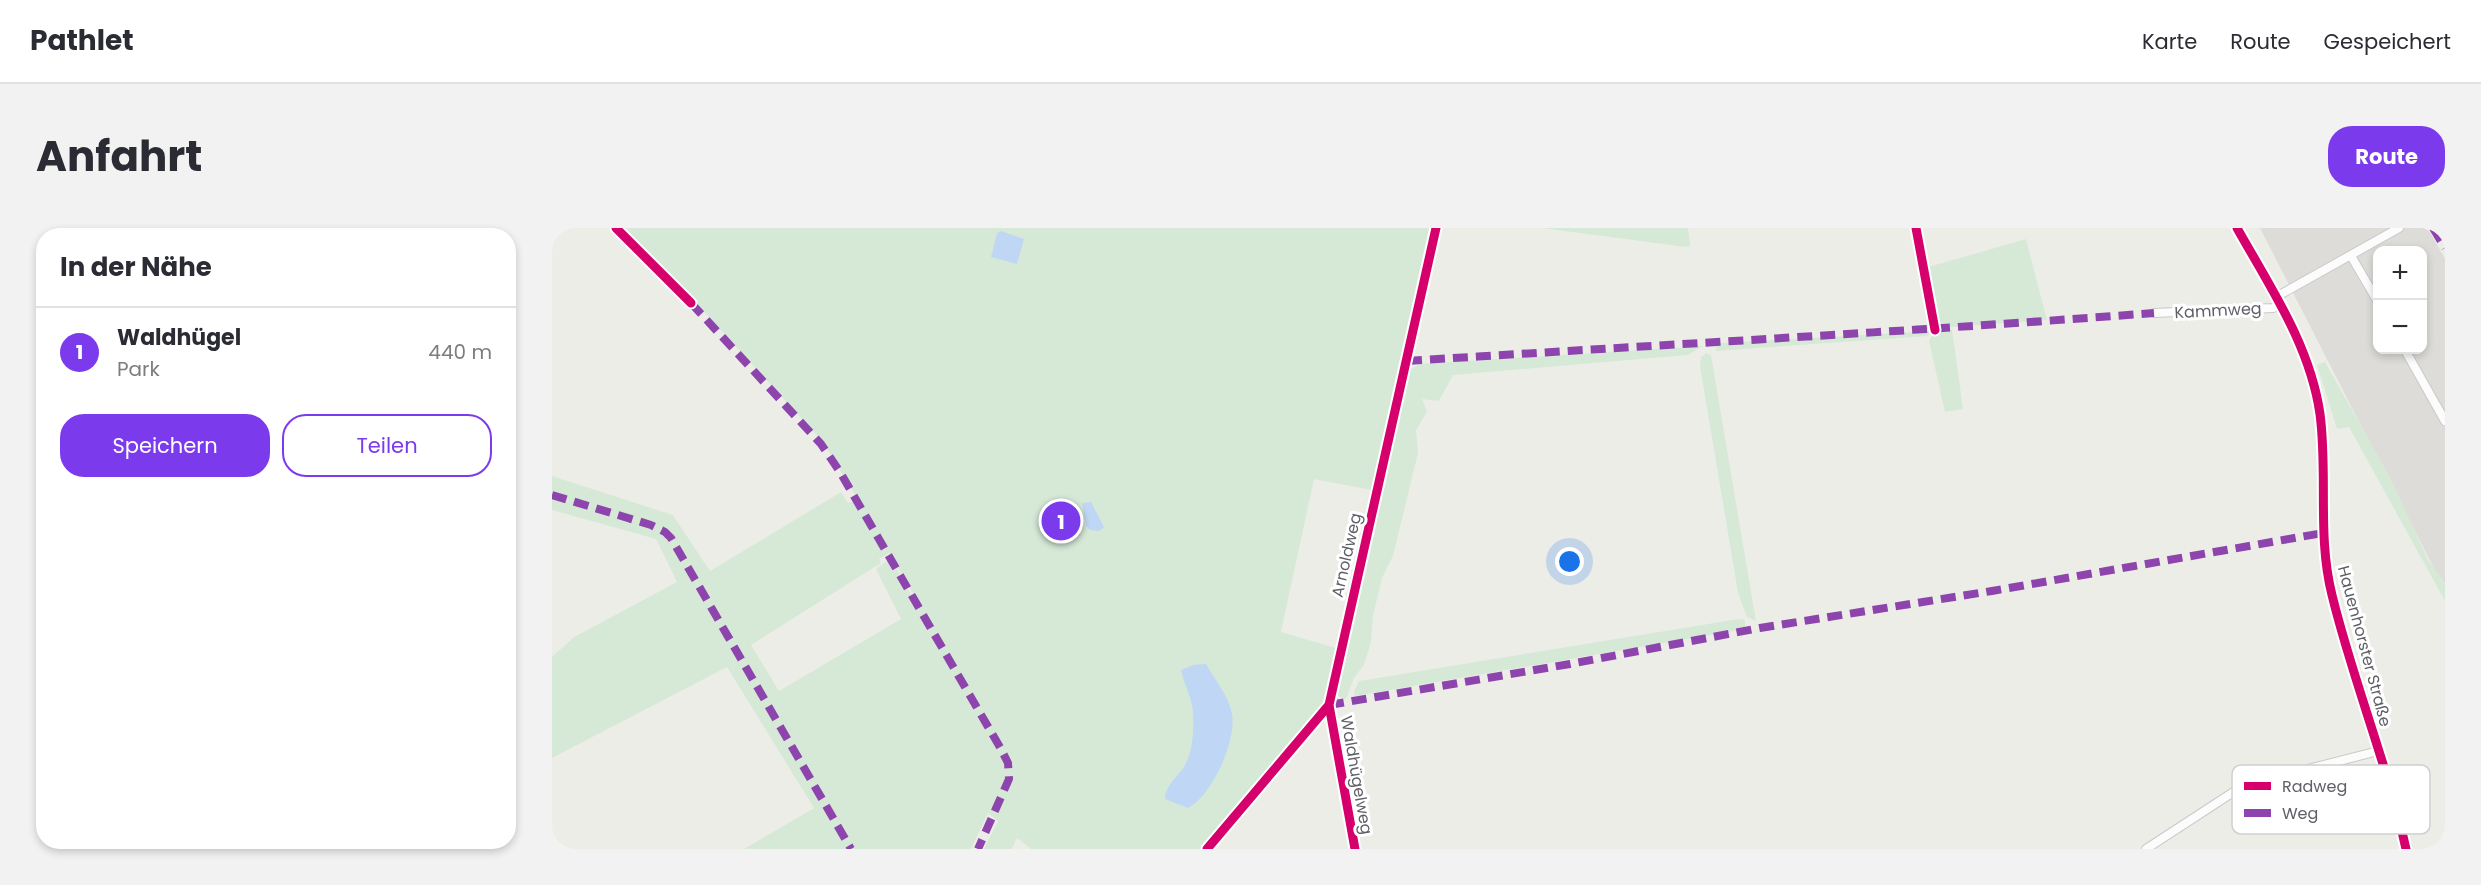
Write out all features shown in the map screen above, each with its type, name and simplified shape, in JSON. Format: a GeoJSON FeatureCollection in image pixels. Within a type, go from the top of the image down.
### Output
{"type":"FeatureCollection","features":[{"type":"Feature","properties":{"kind":"street"},"geometry":{"type":"LineString","coordinates":[[616,228],[690,303]]}},
{"type":"Feature","properties":{"kind":"street","name":"Arnoldweg"},"geometry":{"type":"LineString","coordinates":[[1207,849],[1329,705],[1436,228]]}},
{"type":"Feature","properties":{"kind":"street"},"geometry":{"type":"LineString","coordinates":[[1916,228],[1935,330]]}},
{"type":"Feature","properties":{"kind":"street","name":"Hauenhorster Straße"},"geometry":{"type":"LineString","coordinates":[[2237,228],[2278,301],[2306,361],[2315,392],[2320,413],[2324,456],[2324,548],[2332,595],[2382,765]]}},
{"type":"Feature","properties":{"kind":"street"},"geometry":{"type":"LineString","coordinates":[[2278,301],[2399,228]]}},
{"type":"Feature","properties":{"kind":"street"},"geometry":{"type":"LineString","coordinates":[[2351,256],[2377,300]]}},
{"type":"Feature","properties":{"kind":"street","name":"Kammweg"},"geometry":{"type":"LineString","coordinates":[[2154,314],[2274,308],[2278,301]]}},
{"type":"Feature","properties":{"kind":"street"},"geometry":{"type":"LineString","coordinates":[[2406,354],[2445,421]]}},
{"type":"Feature","properties":{"kind":"street","name":"Waldhügelweg"},"geometry":{"type":"LineString","coordinates":[[1329,705],[1354,849]]}},
{"type":"Feature","properties":{"kind":"street"},"geometry":{"type":"LineString","coordinates":[[2324,765],[2378,751]]}},
{"type":"Feature","properties":{"kind":"street"},"geometry":{"type":"LineString","coordinates":[[2146,849],[2232,793]]}},
{"type":"Feature","properties":{"kind":"street","name":"Hauenhorster Straße"},"geometry":{"type":"LineString","coordinates":[[2402,834],[2406,849]]}},
{"type":"Feature","properties":{"kind":"shaded area"},"geometry":{"type":"Polygon","coordinates":[[[2260,228],[2424,228],[2430,232],[2445,259],[2445,590],[2260,228]]]}},
{"type":"Feature","properties":{"kind":"green space"},"geometry":{"type":"Polygon","coordinates":[[[618,228],[1429,228],[1371,490],[1314,479],[1281,632],[1336,648],[1322,709],[1201,849],[1031,849],[1017,838],[1012,849],[984,849],[998,821],[988,813],[971,849],[744,849],[814,808],[727,667],[552,758],[552,657],[574,637],[677,582],[656,539],[552,510],[552,476],[673,515],[710,571],[841,492],[848,503],[858,500],[823,442],[697,304],[690,308],[618,228]],[[889,553],[879,559],[881,563],[751,645],[779,691],[901,619],[876,569],[891,558],[918,608],[921,607],[889,553]]]}},
{"type":"Feature","properties":{"kind":"green space"},"geometry":{"type":"Polygon","coordinates":[[[1542,228],[1688,228],[1690,246],[1686,247],[1542,228]]]}},
{"type":"Feature","properties":{"kind":"green space"},"geometry":{"type":"Polygon","coordinates":[[[2026,239],[2047,320],[1952,327],[1935,325],[1925,268],[2026,239]]]}},
{"type":"Feature","properties":{"kind":"green space"},"geometry":{"type":"Polygon","coordinates":[[[1952,330],[1963,409],[1945,412],[1929,341],[1934,332],[1952,330]]]}},
{"type":"Feature","properties":{"kind":"green space"},"geometry":{"type":"Polygon","coordinates":[[[1931,331],[1928,336],[1716,351],[1716,345],[1721,343],[1931,331]]]}},
{"type":"Feature","properties":{"kind":"green space"},"geometry":{"type":"Polygon","coordinates":[[[1703,346],[1688,355],[1453,375],[1439,401],[1422,399],[1427,412],[1416,430],[1418,453],[1393,556],[1382,578],[1373,616],[1371,642],[1364,665],[1354,678],[1347,697],[1345,699],[1336,695],[1396,425],[1411,369],[1420,364],[1703,346]]]}},
{"type":"Feature","properties":{"kind":"green space"},"geometry":{"type":"Polygon","coordinates":[[[1706,353],[1711,355],[1756,621],[1747,617],[1738,593],[1700,366],[1701,357],[1706,353]]]}},
{"type":"Feature","properties":{"kind":"green space"},"geometry":{"type":"Polygon","coordinates":[[[2325,362],[2390,477],[2428,560],[2445,583],[2445,601],[2349,427],[2337,429],[2317,365],[2325,362]]]}},
{"type":"Feature","properties":{"kind":"green space"},"geometry":{"type":"Polygon","coordinates":[[[1739,619],[1745,620],[1745,629],[1355,696],[1354,691],[1359,681],[1739,619]]]}},
{"type":"Feature","properties":{"kind":"water"},"geometry":{"type":"Polygon","coordinates":[[[1001,231],[1024,239],[1017,264],[991,257],[997,233],[1001,231]]]}},
{"type":"Feature","properties":{"kind":"water"},"geometry":{"type":"Polygon","coordinates":[[[1091,502],[1104,527],[1099,531],[1090,530],[1086,526],[1082,503],[1091,502]]]}},
{"type":"Feature","properties":{"kind":"water"},"geometry":{"type":"Polygon","coordinates":[[[1206,664],[1228,701],[1233,725],[1227,752],[1214,780],[1197,802],[1188,808],[1165,799],[1170,784],[1186,763],[1193,738],[1192,707],[1181,670],[1193,665],[1206,664]]]}},
{"type":"Feature","properties":{"kind":"marked path"},"geometry":{"type":"LineString","coordinates":[[2433,228],[2445,248]]}},
{"type":"Feature","properties":{"kind":"marked path"},"geometry":{"type":"LineString","coordinates":[[691,303],[821,444],[840,472],[1001,749],[1008,763],[1009,779],[978,849]]}},
{"type":"Feature","properties":{"kind":"marked path"},"geometry":{"type":"LineString","coordinates":[[1407,361],[2154,313]]}},
{"type":"Feature","properties":{"kind":"marked path"},"geometry":{"type":"LineString","coordinates":[[552,495],[651,525],[671,538],[851,849]]}},
{"type":"Feature","properties":{"kind":"marked path"},"geometry":{"type":"LineString","coordinates":[[1329,705],[1570,664],[1760,628],[1992,591],[2323,533]]}},
{"type":"Feature","properties":{"kind":"cycle path"},"geometry":{"type":"LineString","coordinates":[[616,228],[691,303]]}},
{"type":"Feature","properties":{"kind":"cycle path"},"geometry":{"type":"LineString","coordinates":[[1207,849],[1329,705],[1436,228]]}},
{"type":"Feature","properties":{"kind":"cycle path"},"geometry":{"type":"LineString","coordinates":[[1916,228],[1935,330]]}},
{"type":"Feature","properties":{"kind":"cycle path"},"geometry":{"type":"LineString","coordinates":[[2237,228],[2287,317],[2298,340],[2315,389],[2322,437],[2324,528],[2328,573],[2340,627],[2383,765]]}},
{"type":"Feature","properties":{"kind":"cycle path"},"geometry":{"type":"LineString","coordinates":[[1329,705],[1355,849]]}},
{"type":"Feature","properties":{"kind":"cycle path"},"geometry":{"type":"LineString","coordinates":[[2402,834],[2406,849]]}},
{"type":"Feature","properties":{"kind":"place","name":"Waldhügel"},"geometry":{"type":"Point","coordinates":[1061,521]}}]}
